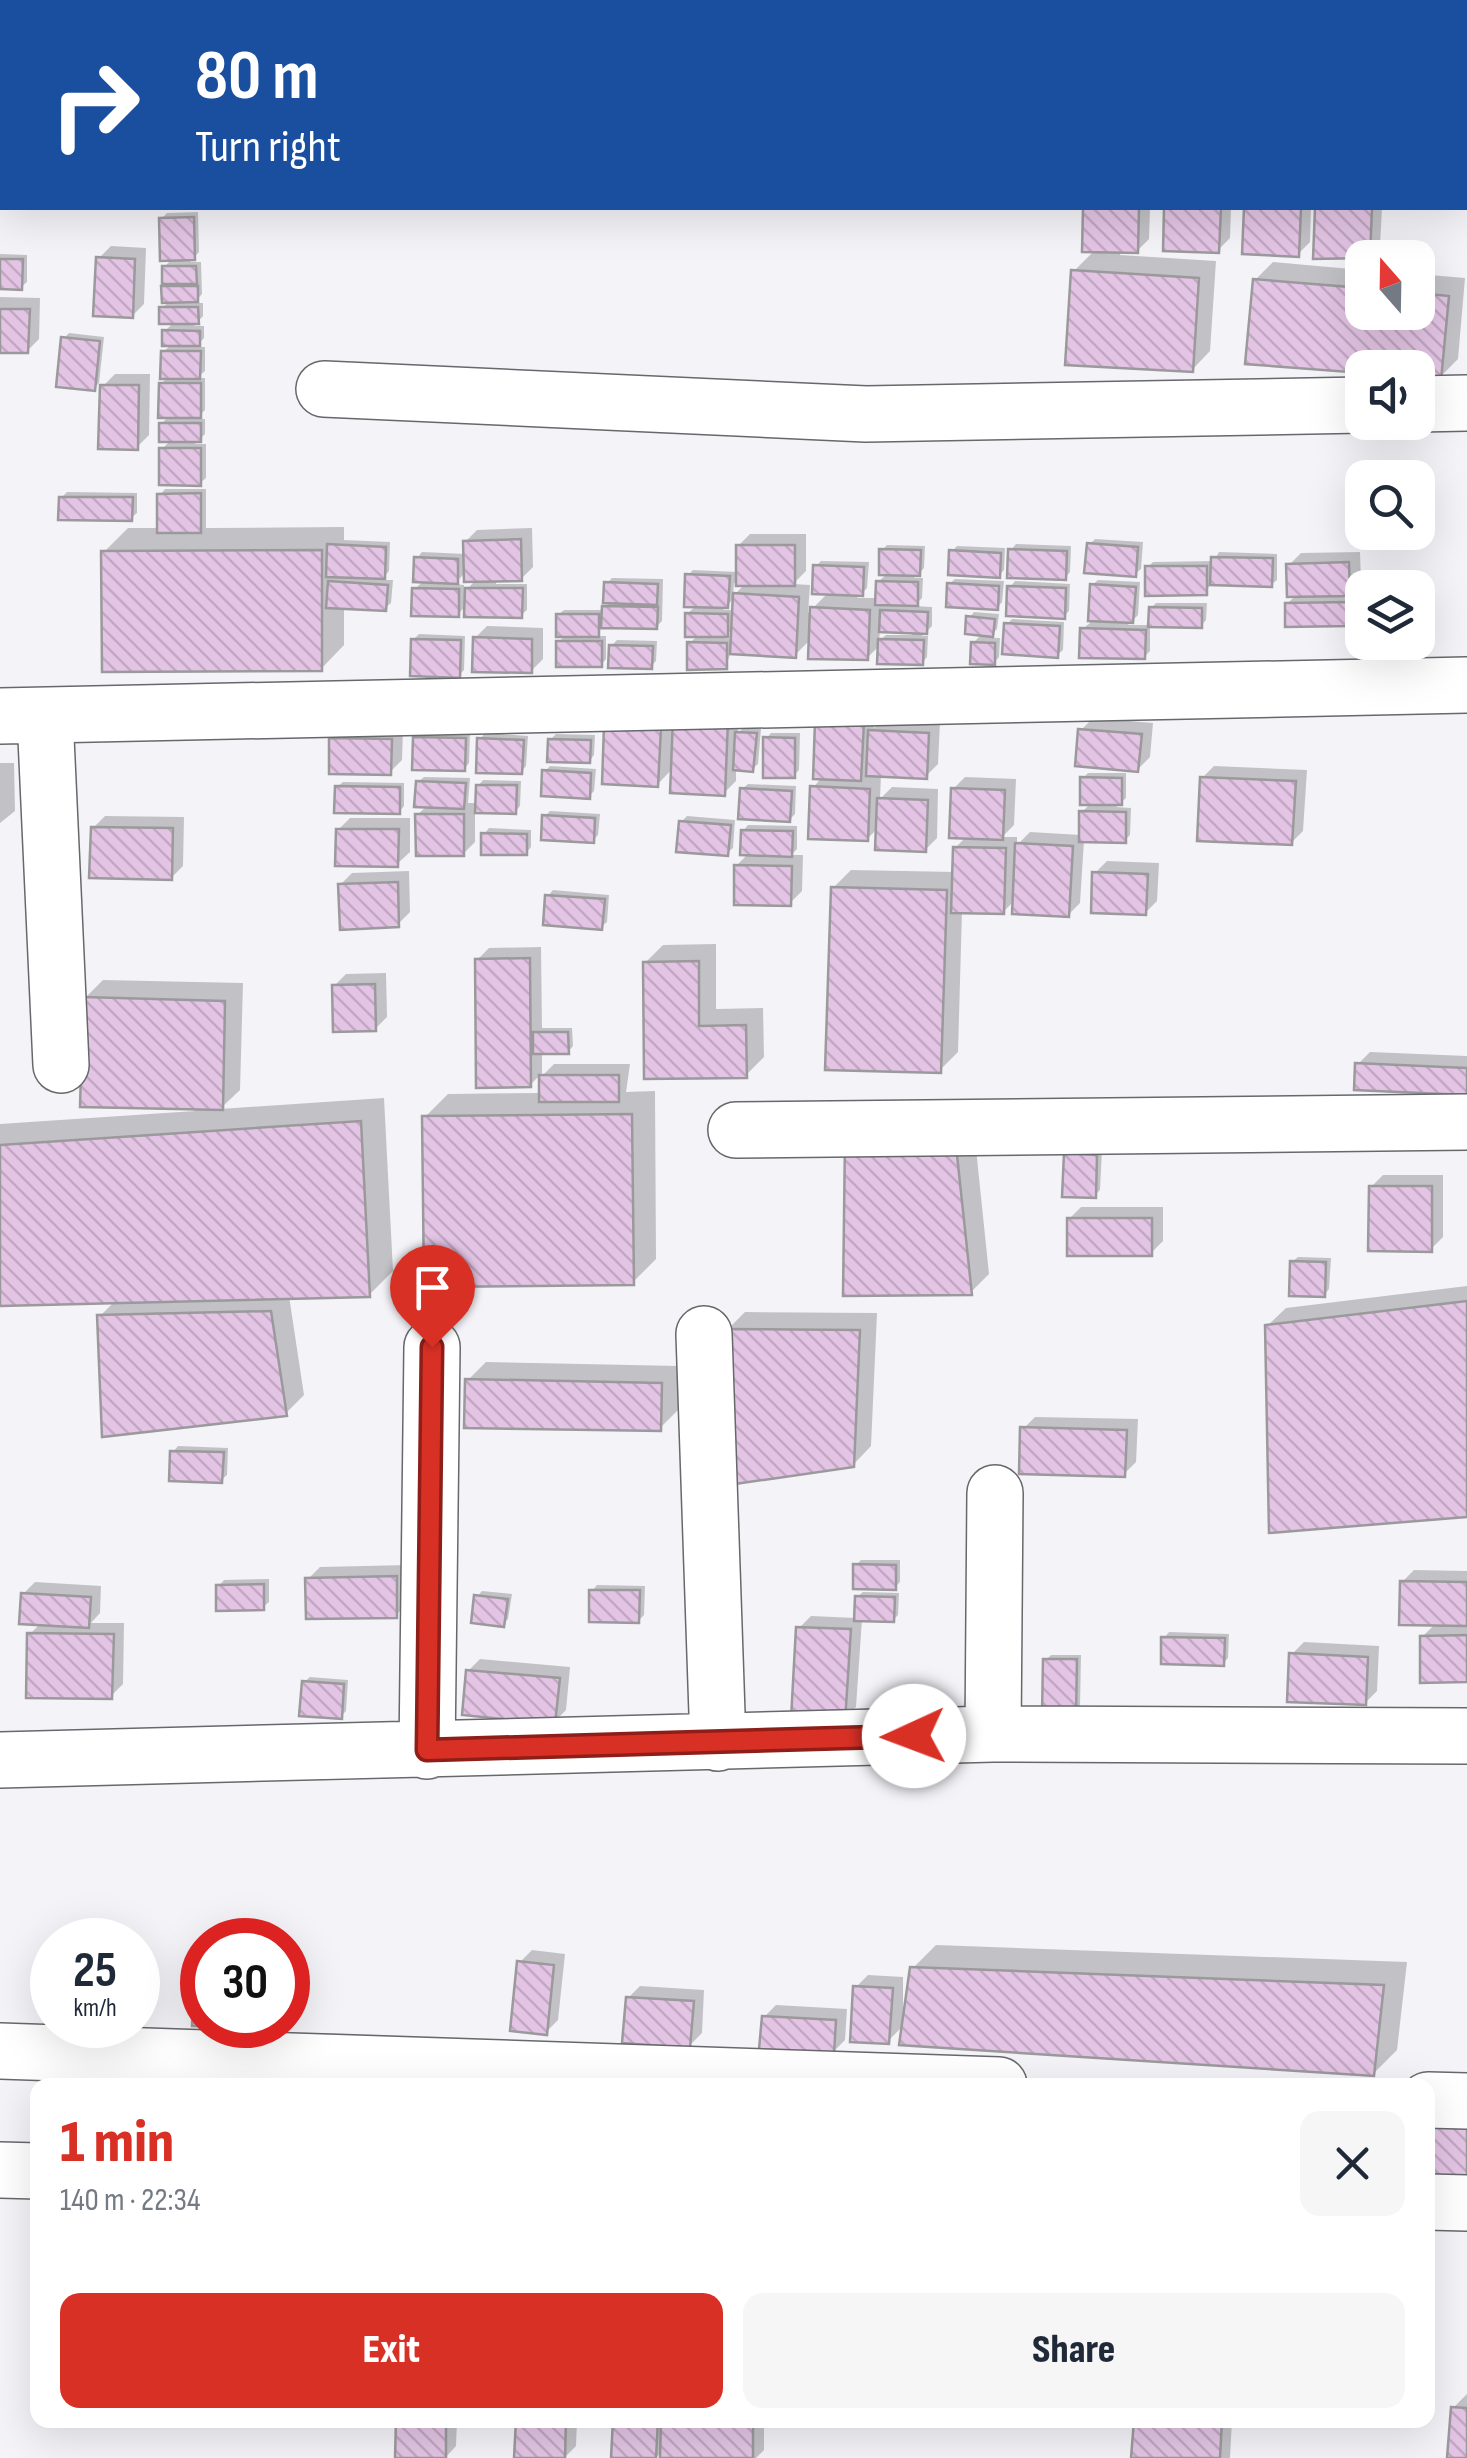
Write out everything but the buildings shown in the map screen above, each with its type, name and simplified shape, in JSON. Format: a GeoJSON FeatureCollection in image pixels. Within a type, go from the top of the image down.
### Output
{"type":"FeatureCollection","features":[{"type":"Feature","properties":{"kind":"street"},"geometry":{"type":"LineString","coordinates":[[324,389],[866,414],[1345,405]]}},
{"type":"Feature","properties":{"kind":"street"},"geometry":{"type":"LineString","coordinates":[[1435,404],[1467,403]]}},
{"type":"Feature","properties":{"kind":"street"},"geometry":{"type":"LineString","coordinates":[[61,1065],[23,716],[1467,685]]}},
{"type":"Feature","properties":{"kind":"street"},"geometry":{"type":"LineString","coordinates":[[736,1130],[1467,1122]]}},
{"type":"Feature","properties":{"kind":"street"},"geometry":{"type":"LineString","coordinates":[[704,1334],[718,1743]]}},
{"type":"Feature","properties":{"kind":"street"},"geometry":{"type":"LineString","coordinates":[[427,1750],[432,1347]]}},
{"type":"Feature","properties":{"kind":"street"},"geometry":{"type":"LineString","coordinates":[[993,1734],[995,1493]]}},
{"type":"Feature","properties":{"kind":"street"},"geometry":{"type":"LineString","coordinates":[[0,1760],[993,1734],[1467,1736]]}},
{"type":"Feature","properties":{"kind":"street"},"geometry":{"type":"LineString","coordinates":[[0,2050],[799,2078]]}},
{"type":"Feature","properties":{"kind":"street"},"geometry":{"type":"LineString","coordinates":[[1435,2100],[1467,2101]]}},
{"type":"Feature","properties":{"kind":"street"},"geometry":{"type":"LineString","coordinates":[[0,2170],[30,2171]]}},
{"type":"Feature","properties":{"kind":"street"},"geometry":{"type":"LineString","coordinates":[[1435,2202],[1467,2202]]}},
{"type":"Feature","properties":{"kind":"route"},"geometry":{"type":"LineString","coordinates":[[432,1347],[427,1750],[914,1736]]}}]}
